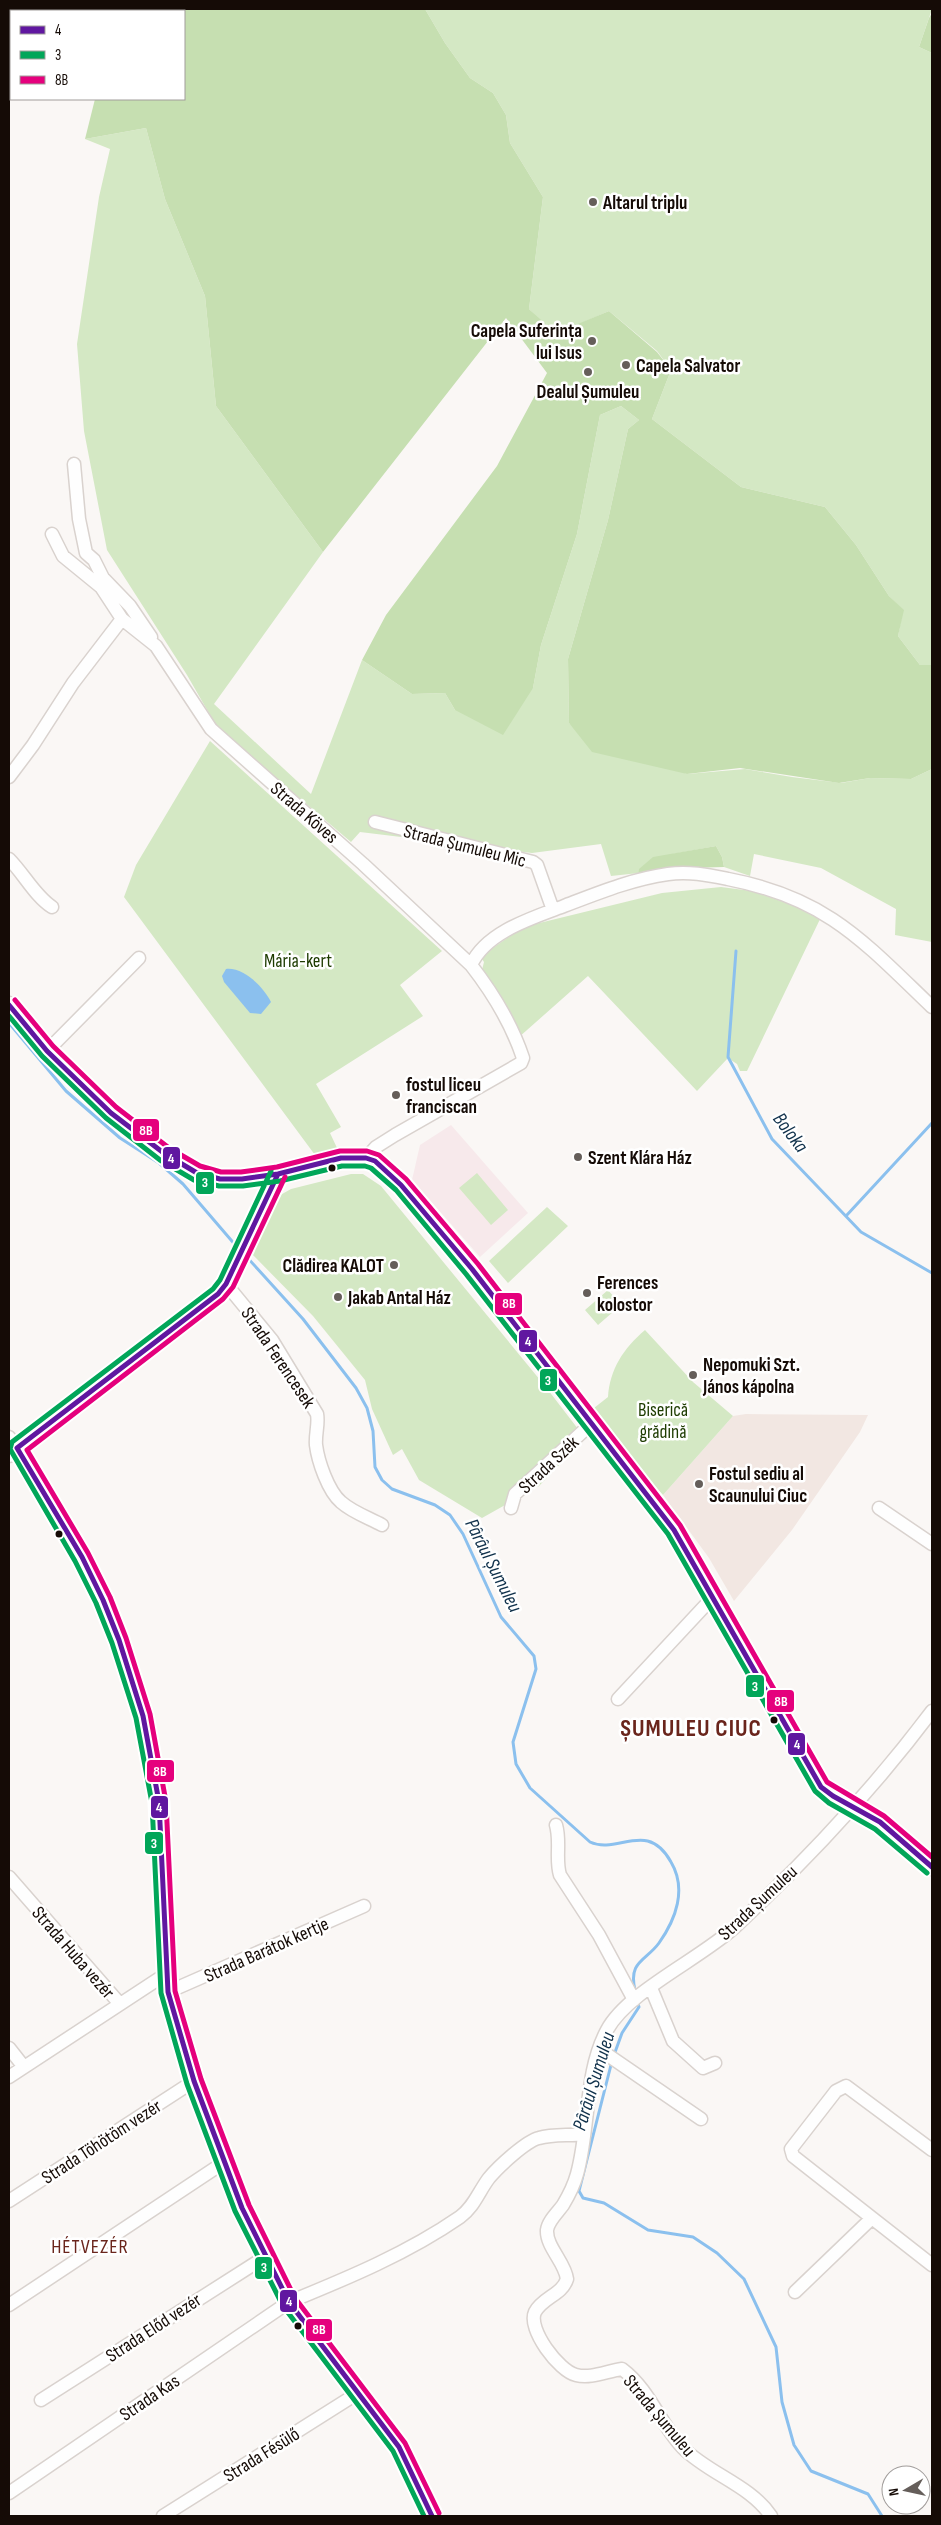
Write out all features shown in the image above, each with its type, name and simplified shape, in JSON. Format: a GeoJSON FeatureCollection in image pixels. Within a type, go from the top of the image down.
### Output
{"type":"FeatureCollection","features":[{"type":"Feature","properties":{"kind":"street","name":"Strada Köves"},"geometry":{"type":"LineString","coordinates":[[74,464],[82,539],[86,553],[94,560],[103,578],[130,606],[211,729],[363,864],[470,965]]}},
{"type":"Feature","properties":{"kind":"street","name":"Strada Köves"},"geometry":{"type":"LineString","coordinates":[[52,534],[63,556],[84,571],[101,587],[122,619],[156,646]]}},
{"type":"Feature","properties":{"kind":"street"},"geometry":{"type":"LineString","coordinates":[[84,571],[94,560]]}},
{"type":"Feature","properties":{"kind":"street"},"geometry":{"type":"LineString","coordinates":[[9,777],[34,745],[73,683],[114,632],[122,619]]}},
{"type":"Feature","properties":{"kind":"street","name":"Strada Șumuleu Mic"},"geometry":{"type":"LineString","coordinates":[[375,822],[533,862],[537,865],[553,910]]}},
{"type":"Feature","properties":{"kind":"street"},"geometry":{"type":"LineString","coordinates":[[9,859],[24,875],[42,901],[52,908]]}},
{"type":"Feature","properties":{"kind":"street"},"geometry":{"type":"LineString","coordinates":[[9,1005],[47,1051],[111,1113],[154,1147],[187,1168],[209,1178],[220,1179],[278,1174],[341,1158],[366,1158],[376,1147],[520,1064],[523,1058],[514,1037],[498,1006],[470,965],[479,952],[490,942],[520,923],[609,889],[669,874],[697,873],[753,884],[802,900],[846,927],[932,1006]]}},
{"type":"Feature","properties":{"kind":"street"},"geometry":{"type":"LineString","coordinates":[[47,1051],[139,958]]}},
{"type":"Feature","properties":{"kind":"street","name":"Strada Szék"},"geometry":{"type":"LineString","coordinates":[[366,1158],[375,1161],[401,1185],[472,1269],[674,1530],[714,1596],[821,1787],[837,1801],[854,1806],[884,1826],[932,1867]]}},
{"type":"Feature","properties":{"kind":"street"},"geometry":{"type":"LineString","coordinates":[[278,1174],[226,1284],[218,1294],[200,1310],[12,1446],[82,1557],[103,1600],[143,1716],[159,1802],[168,1992],[194,2081],[226,2161],[242,2208],[289,2302],[399,2447],[432,2516]]}},
{"type":"Feature","properties":{"kind":"street","name":"Strada Ferencesek"},"geometry":{"type":"LineString","coordinates":[[226,1284],[272,1340],[317,1414],[316,1449],[335,1494],[341,1502],[382,1525]]}},
{"type":"Feature","properties":{"kind":"street","name":"Strada Szék"},"geometry":{"type":"LineString","coordinates":[[511,1508],[515,1494],[591,1424]]}},
{"type":"Feature","properties":{"kind":"street"},"geometry":{"type":"LineString","coordinates":[[879,1508],[932,1544]]}},
{"type":"Feature","properties":{"kind":"street"},"geometry":{"type":"LineString","coordinates":[[618,1699],[714,1596]]}},
{"type":"Feature","properties":{"kind":"street","name":"Strada Șumuleu"},"geometry":{"type":"LineString","coordinates":[[771,2516],[756,2499],[694,2458],[682,2446],[644,2391],[622,2369],[586,2377],[564,2370],[553,2357],[535,2330],[533,2318],[541,2304],[560,2291],[567,2279],[562,2264],[549,2240],[547,2231],[569,2194],[577,2176],[594,2065],[599,2049],[614,2019],[634,2000],[735,1928],[854,1806],[892,1764],[932,1711]]}},
{"type":"Feature","properties":{"kind":"street"},"geometry":{"type":"LineString","coordinates":[[556,1825],[559,1838],[558,1866],[560,1875],[599,1935],[634,2000]]}},
{"type":"Feature","properties":{"kind":"street","name":"Strada Huba vezér"},"geometry":{"type":"LineString","coordinates":[[9,1878],[120,2004]]}},
{"type":"Feature","properties":{"kind":"street","name":"Strada Barátok kertje"},"geometry":{"type":"LineString","coordinates":[[168,1992],[364,1906]]}},
{"type":"Feature","properties":{"kind":"street","name":"Strada Huba vezér"},"geometry":{"type":"LineString","coordinates":[[9,2077],[166,1974]]}},
{"type":"Feature","properties":{"kind":"street"},"geometry":{"type":"LineString","coordinates":[[652,1988],[673,2041],[679,2049],[703,2068],[715,2063]]}},
{"type":"Feature","properties":{"kind":"street"},"geometry":{"type":"LineString","coordinates":[[9,2048],[24,2067]]}},
{"type":"Feature","properties":{"kind":"street"},"geometry":{"type":"LineString","coordinates":[[599,2049],[701,2119]]}},
{"type":"Feature","properties":{"kind":"street","name":"Strada Töhötöm vezér"},"geometry":{"type":"LineString","coordinates":[[9,2201],[194,2081]]}},
{"type":"Feature","properties":{"kind":"street"},"geometry":{"type":"LineString","coordinates":[[932,2150],[846,2086],[836,2092],[791,2149],[793,2156],[932,2265]]}},
{"type":"Feature","properties":{"kind":"street"},"geometry":{"type":"LineString","coordinates":[[289,2302],[331,2285],[442,2229],[465,2213],[504,2162],[536,2138],[584,2134]]}},
{"type":"Feature","properties":{"kind":"street"},"geometry":{"type":"LineString","coordinates":[[9,2305],[226,2161]]}},
{"type":"Feature","properties":{"kind":"street"},"geometry":{"type":"LineString","coordinates":[[795,2292],[872,2218]]}},
{"type":"Feature","properties":{"kind":"street","name":"Strada Előd vezér"},"geometry":{"type":"LineString","coordinates":[[41,2400],[265,2257]]}},
{"type":"Feature","properties":{"kind":"street","name":"Strada Kas"},"geometry":{"type":"LineString","coordinates":[[9,2494],[289,2302]]}},
{"type":"Feature","properties":{"kind":"street","name":"Strada Fésülő"},"geometry":{"type":"LineString","coordinates":[[163,2516],[358,2392]]}},
{"type":"Feature","properties":{"kind":"shaded area"},"geometry":{"type":"Polygon","coordinates":[[[451,1125],[528,1213],[480,1257],[412,1180],[420,1145],[451,1125]]]}},
{"type":"Feature","properties":{"kind":"shaded area"},"geometry":{"type":"Polygon","coordinates":[[[746,1414],[868,1415],[860,1432],[792,1530],[734,1601],[709,1558],[663,1495],[733,1416],[746,1414]]]}},
{"type":"Feature","properties":{"kind":"green space"},"geometry":{"type":"Polygon","coordinates":[[[425,9],[932,9],[919,47],[932,53],[932,665],[920,665],[898,636],[903,610],[889,596],[856,545],[825,507],[741,487],[652,419],[671,370],[657,351],[609,311],[556,334],[529,309],[543,197],[510,143],[506,115],[493,93],[470,78],[445,43],[425,9]]]}},
{"type":"Feature","properties":{"kind":"green space"},"geometry":{"type":"Polygon","coordinates":[[[425,9],[445,43],[470,78],[493,93],[506,115],[510,143],[543,197],[529,309],[556,333],[609,311],[657,352],[671,370],[652,419],[741,487],[825,507],[856,545],[889,596],[904,610],[898,636],[920,665],[932,665],[932,769],[911,779],[870,778],[839,783],[740,768],[687,774],[592,752],[569,723],[568,659],[608,520],[628,429],[639,420],[621,406],[600,415],[577,534],[541,645],[533,688],[503,735],[455,710],[445,693],[412,694],[362,660],[386,615],[497,466],[547,373],[506,318],[323,552],[216,406],[205,296],[165,199],[146,128],[85,139],[95,100],[185,100],[185,10],[106,10],[425,9]]]}},
{"type":"Feature","properties":{"kind":"green space"},"geometry":{"type":"Polygon","coordinates":[[[932,13],[932,53],[919,47],[932,13]]]}},
{"type":"Feature","properties":{"kind":"green space"},"geometry":{"type":"Polygon","coordinates":[[[146,128],[165,199],[205,296],[216,406],[323,552],[214,704],[311,794],[362,660],[412,694],[445,693],[455,710],[533,688],[541,645],[577,534],[600,415],[621,406],[639,420],[628,429],[608,520],[568,659],[569,723],[575,728],[687,774],[745,769],[841,783],[870,778],[911,779],[932,769],[932,942],[895,935],[896,909],[821,868],[754,854],[750,876],[724,867],[722,857],[716,846],[673,854],[639,873],[611,876],[601,844],[532,853],[360,832],[351,842],[218,729],[187,675],[107,550],[84,431],[77,344],[99,197],[110,149],[85,139],[146,128]]]}},
{"type":"Feature","properties":{"kind":"green space","name":"Mária-kert"},"geometry":{"type":"Polygon","coordinates":[[[210,741],[442,951],[400,985],[423,1016],[316,1084],[341,1127],[330,1133],[338,1150],[315,1155],[124,897],[136,865],[210,741]]]}},
{"type":"Feature","properties":{"kind":"green space"},"geometry":{"type":"Polygon","coordinates":[[[716,846],[722,857],[724,867],[689,868],[638,878],[639,869],[653,857],[716,846]]]}},
{"type":"Feature","properties":{"kind":"green space"},"geometry":{"type":"Polygon","coordinates":[[[721,887],[752,891],[822,915],[747,1071],[740,1071],[737,1064],[728,1058],[697,1091],[588,976],[518,1038],[482,970],[484,962],[482,959],[490,950],[523,927],[662,893],[721,887]]]}},
{"type":"Feature","properties":{"kind":"green space"},"geometry":{"type":"Polygon","coordinates":[[[477,1173],[508,1210],[491,1225],[459,1188],[477,1173]]]}},
{"type":"Feature","properties":{"kind":"green space"},"geometry":{"type":"Polygon","coordinates":[[[351,1174],[363,1174],[381,1186],[545,1386],[585,1438],[539,1486],[482,1518],[419,1480],[402,1449],[393,1455],[372,1409],[365,1380],[313,1316],[249,1251],[275,1198],[291,1189],[351,1174]]]}},
{"type":"Feature","properties":{"kind":"green space"},"geometry":{"type":"Polygon","coordinates":[[[547,1207],[568,1226],[508,1283],[489,1261],[547,1207]]]}},
{"type":"Feature","properties":{"kind":"green space"},"geometry":{"type":"Polygon","coordinates":[[[608,1290],[621,1305],[598,1325],[585,1310],[608,1290]]]}},
{"type":"Feature","properties":{"kind":"green space","name":"Biserică grădină"},"geometry":{"type":"Polygon","coordinates":[[[645,1330],[693,1382],[733,1416],[663,1495],[643,1473],[594,1408],[608,1397],[609,1387],[619,1360],[630,1345],[645,1330]]]}},
{"type":"Feature","properties":{"kind":"water"},"geometry":{"type":"Polygon","coordinates":[[[226,969],[240,971],[263,990],[271,1002],[261,1014],[250,1013],[224,982],[222,976],[226,969]]]}},
{"type":"Feature","properties":{"kind":"waterway","name":"Boloka"},"geometry":{"type":"LineString","coordinates":[[736,951],[728,1057],[772,1139],[861,1232],[932,1273]]}},
{"type":"Feature","properties":{"kind":"waterway","name":"Pârâul Șumuleu"},"geometry":{"type":"LineString","coordinates":[[9,1023],[66,1091],[120,1138],[159,1163],[183,1184],[237,1247]]}},
{"type":"Feature","properties":{"kind":"waterway"},"geometry":{"type":"LineString","coordinates":[[846,1216],[932,1123]]}},
{"type":"Feature","properties":{"kind":"waterway","name":"Pârâul Șumuleu"},"geometry":{"type":"LineString","coordinates":[[245,1255],[303,1319],[356,1388],[367,1408],[373,1431],[375,1467],[382,1480],[392,1489],[435,1505],[450,1515],[463,1534],[501,1617],[534,1656],[536,1669],[513,1742],[516,1764],[530,1788],[590,1842],[611,1845],[642,1840],[662,1849],[671,1862],[676,1872],[678,1883],[677,1904],[665,1934],[654,1949],[636,1967],[633,1980],[635,1990]]}},
{"type":"Feature","properties":{"kind":"waterway","name":"Pârâul Șumuleu"},"geometry":{"type":"LineString","coordinates":[[614,2055],[622,2033],[639,2007],[637,2001]]}},
{"type":"Feature","properties":{"kind":"waterway","name":"Pârâul Șumuleu"},"geometry":{"type":"LineString","coordinates":[[612,2061],[579,2191],[583,2198],[604,2203],[648,2230],[693,2237],[717,2253],[744,2279],[776,2347],[782,2402],[794,2445],[811,2471],[868,2494],[882,2516]]}},
{"type":"Feature","properties":{"kind":"transit line","name":"8B"},"geometry":{"type":"LineString","coordinates":[[15,1000],[53,1046],[116,1107],[169,1148],[200,1166],[221,1172],[241,1172],[277,1167],[340,1151],[367,1151],[379,1155],[406,1179],[478,1264],[680,1525],[827,1782],[884,1816],[932,1857]]}},
{"type":"Feature","properties":{"kind":"transit line","name":"4"},"geometry":{"type":"LineString","coordinates":[[9,1005],[47,1051],[111,1113],[165,1154],[197,1173],[220,1179],[242,1179],[278,1174],[341,1158],[366,1158],[375,1161],[401,1185],[472,1269],[674,1530],[821,1787],[833,1796],[880,1822],[932,1867]]}},
{"type":"Feature","properties":{"kind":"transit line","name":"3"},"geometry":{"type":"LineString","coordinates":[[9,1016],[42,1056],[106,1118],[160,1160],[194,1180],[219,1186],[243,1186],[280,1181],[342,1166],[365,1166],[371,1168],[396,1190],[466,1274],[668,1534],[815,1791],[829,1803],[875,1829],[927,1873]]}},
{"type":"Feature","properties":{"kind":"transit line","name":"3"},"geometry":{"type":"LineString","coordinates":[[271,1171],[220,1280],[213,1289],[12,1442],[10,1449],[75,1561],[96,1603],[112,1643],[136,1718],[152,1803],[161,1993],[187,2084],[235,2211],[283,2306],[393,2451],[424,2516]]}},
{"type":"Feature","properties":{"kind":"transit line","name":"4"},"geometry":{"type":"LineString","coordinates":[[278,1174],[226,1284],[218,1294],[17,1448],[82,1557],[103,1600],[119,1640],[143,1716],[159,1802],[168,1992],[194,2081],[242,2208],[289,2302],[399,2447],[432,2516]]}},
{"type":"Feature","properties":{"kind":"transit line","name":"8B"},"geometry":{"type":"LineString","coordinates":[[285,1177],[233,1287],[223,1299],[27,1450],[88,1553],[110,1597],[126,1638],[150,1714],[166,1802],[175,1991],[201,2079],[249,2205],[295,2298],[405,2443],[439,2513]]}},
{"type":"Feature","properties":{"kind":"place","name":"Altarul triplu"},"geometry":{"type":"Point","coordinates":[593,202]}},
{"type":"Feature","properties":{"kind":"place","name":"Capela Suferința lui Isus"},"geometry":{"type":"Point","coordinates":[592,341]}},
{"type":"Feature","properties":{"kind":"place","name":"Capela Salvator"},"geometry":{"type":"Point","coordinates":[626,365]}},
{"type":"Feature","properties":{"kind":"place","name":"Dealul Șumuleu"},"geometry":{"type":"Point","coordinates":[588,372]}},
{"type":"Feature","properties":{"kind":"place","name":"fostul liceu franciscan"},"geometry":{"type":"Point","coordinates":[396,1095]}},
{"type":"Feature","properties":{"kind":"place","name":"Szent Klára Ház"},"geometry":{"type":"Point","coordinates":[578,1157]}},
{"type":"Feature","properties":{"kind":"place","name":"Clădirea KALOT"},"geometry":{"type":"Point","coordinates":[394,1265]}},
{"type":"Feature","properties":{"kind":"place","name":"Ferences kolostor"},"geometry":{"type":"Point","coordinates":[587,1293]}},
{"type":"Feature","properties":{"kind":"place","name":"Jakab Antal Ház"},"geometry":{"type":"Point","coordinates":[338,1297]}},
{"type":"Feature","properties":{"kind":"place","name":"Nepomuki Szt. János kápolna"},"geometry":{"type":"Point","coordinates":[693,1375]}},
{"type":"Feature","properties":{"kind":"place","name":"Fostul sediu al Scaunului Ciuc"},"geometry":{"type":"Point","coordinates":[699,1484]}},
{"type":"Feature","properties":{"kind":"district","name":"ȘUMULEU CIUC"},"geometry":{"type":"Point","coordinates":[691,1728]}},
{"type":"Feature","properties":{"kind":"district","name":"HÉTVEZÉR"},"geometry":{"type":"Point","coordinates":[90,2246]}}]}
